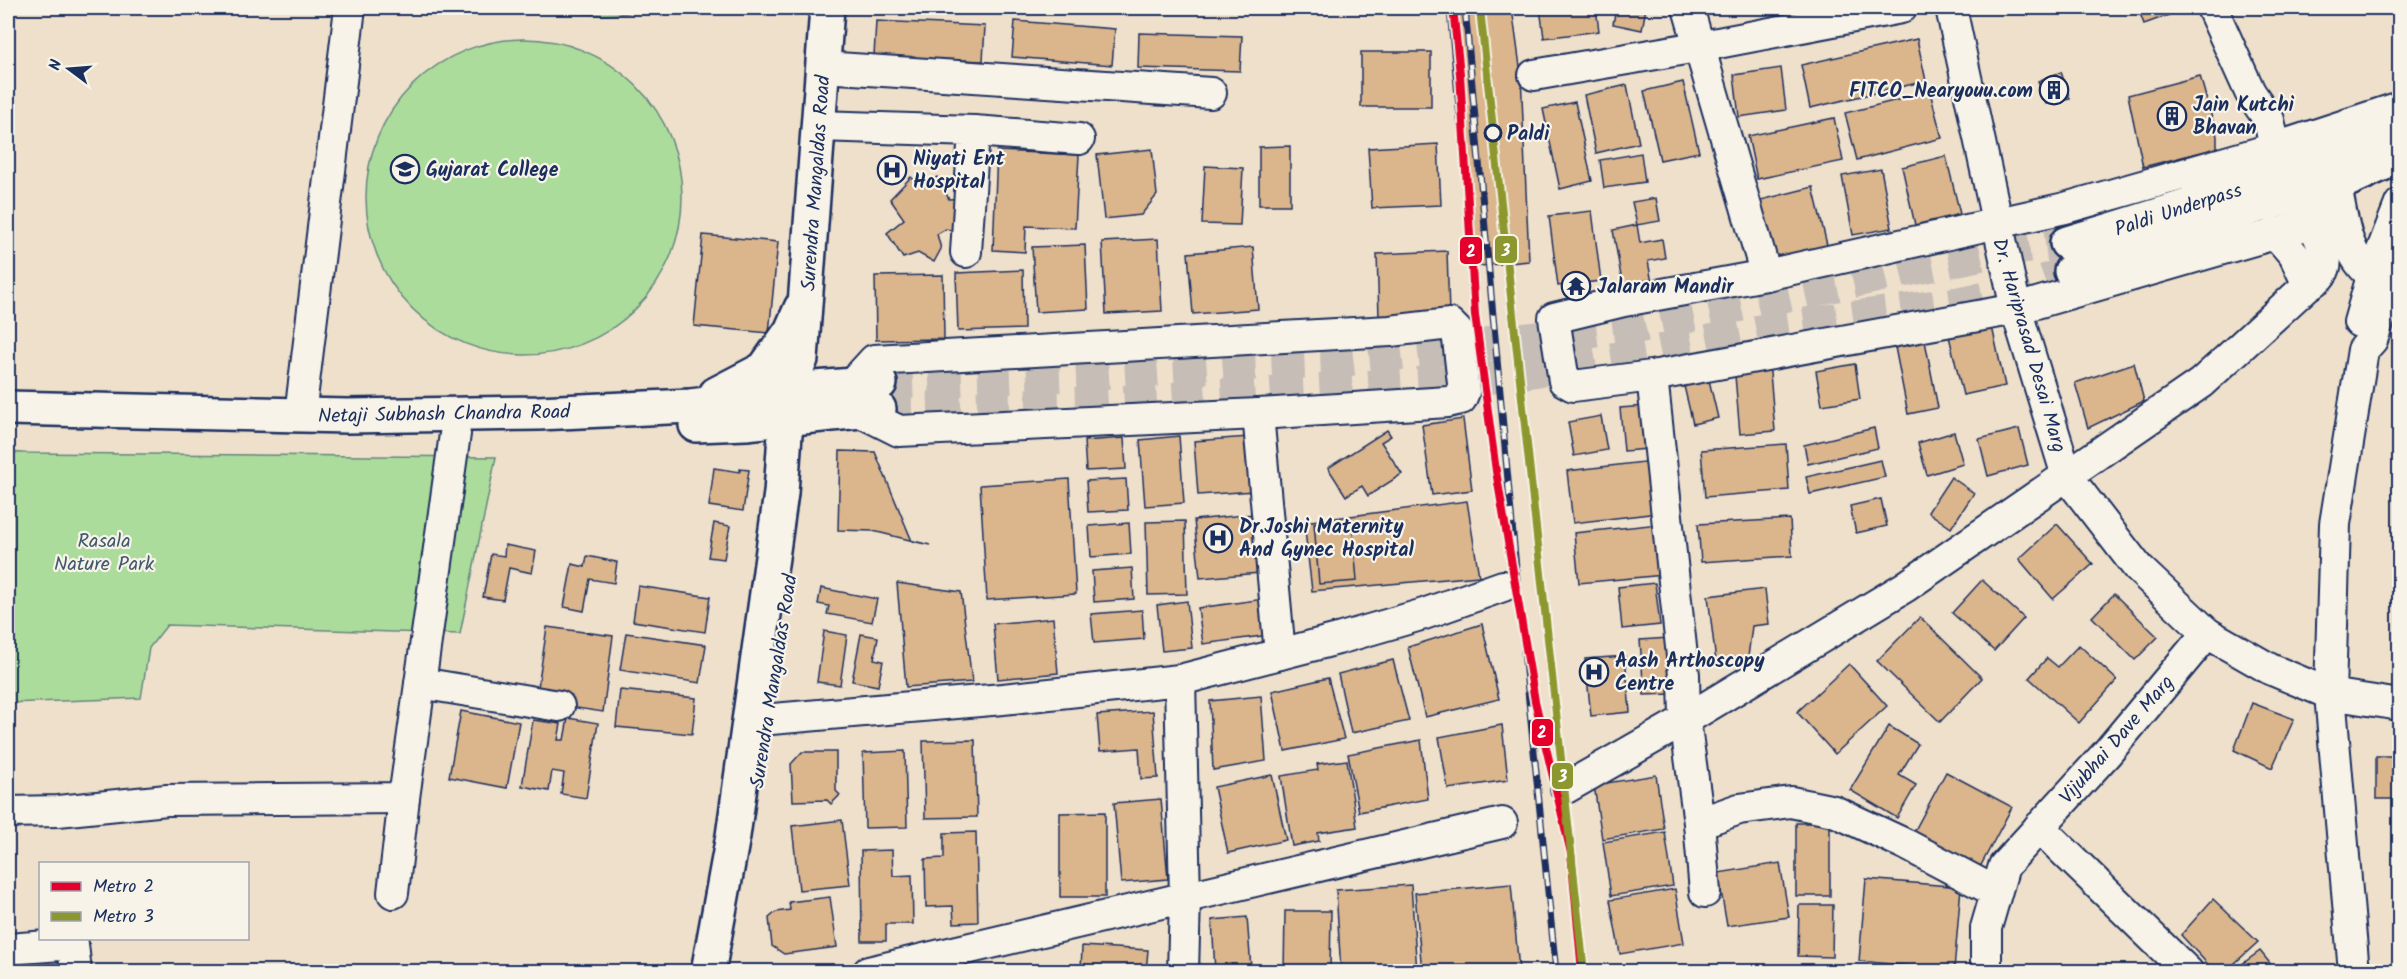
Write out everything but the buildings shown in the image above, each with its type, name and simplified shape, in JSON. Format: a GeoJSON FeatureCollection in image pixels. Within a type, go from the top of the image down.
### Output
{"type":"FeatureCollection","features":[{"type":"Feature","properties":{"kind":"main road","name":"Surendra Mangaldas Road"},"geometry":{"type":"LineString","coordinates":[[708,972],[733,836],[787,599],[801,359],[827,8]]}},
{"type":"Feature","properties":{"kind":"main road"},"geometry":{"type":"LineString","coordinates":[[2282,161],[2358,151],[2400,132]]}},
{"type":"Feature","properties":{"kind":"main road","name":"Paldi Underpass"},"geometry":{"type":"LineString","coordinates":[[2282,161],[2128,226],[2069,257],[2108,259],[2258,206],[2332,185],[2400,156]]}},
{"type":"Feature","properties":{"kind":"main road"},"geometry":{"type":"LineString","coordinates":[[690,406],[764,369],[791,331],[807,292]]}},
{"type":"Feature","properties":{"kind":"main road","name":"Netaji Subhash Chandra Road"},"geometry":{"type":"LineString","coordinates":[[8,408],[300,415],[526,413],[690,406],[749,399],[800,403],[868,397]]}},
{"type":"Feature","properties":{"kind":"main road","name":"Netaji Subhash Chandra Road"},"geometry":{"type":"LineString","coordinates":[[8,428],[300,435],[538,432],[746,423],[800,403]]}},
{"type":"Feature","properties":{"kind":"main road","name":"Surendra Mangaldas Road"},"geometry":{"type":"LineString","coordinates":[[723,972],[758,721]]}},
{"type":"Feature","properties":{"kind":"street"},"geometry":{"type":"LineString","coordinates":[[300,415],[350,8]]}},
{"type":"Feature","properties":{"kind":"street"},"geometry":{"type":"LineString","coordinates":[[1688,8],[1766,275]]}},
{"type":"Feature","properties":{"kind":"street"},"geometry":{"type":"LineString","coordinates":[[1534,75],[1698,47],[1901,8]]}},
{"type":"Feature","properties":{"kind":"street","name":"Dr. Hariprasad Desai Marg"},"geometry":{"type":"LineString","coordinates":[[1951,8],[2016,309],[2067,476],[2138,568],[2207,633]]}},
{"type":"Feature","properties":{"kind":"street"},"geometry":{"type":"LineString","coordinates":[[2212,8],[2250,92],[2269,120],[2282,161]]}},
{"type":"Feature","properties":{"kind":"street"},"geometry":{"type":"LineString","coordinates":[[823,67],[1211,93]]}},
{"type":"Feature","properties":{"kind":"street"},"geometry":{"type":"LineString","coordinates":[[2332,185],[2324,211],[2312,222],[2016,309],[1652,376],[1569,386],[1564,381],[1554,318],[1624,301],[1766,275],[2282,161],[2400,107]]}},
{"type":"Feature","properties":{"kind":"street"},"geometry":{"type":"LineString","coordinates":[[818,126],[974,131],[1079,139]]}},
{"type":"Feature","properties":{"kind":"street"},"geometry":{"type":"LineString","coordinates":[[966,252],[974,131]]}},
{"type":"Feature","properties":{"kind":"street"},"geometry":{"type":"LineString","coordinates":[[2332,185],[2349,242],[2363,268],[2391,276]]}},
{"type":"Feature","properties":{"kind":"street"},"geometry":{"type":"LineString","coordinates":[[2355,972],[2330,694],[2336,524],[2363,350],[2372,339],[2391,276],[2400,204]]}},
{"type":"Feature","properties":{"kind":"street"},"geometry":{"type":"LineString","coordinates":[[1566,788],[1685,720],[1905,587],[2200,383],[2326,268],[2326,260],[2312,222]]}},
{"type":"Feature","properties":{"kind":"street"},"geometry":{"type":"LineString","coordinates":[[2276,233],[2294,255],[2308,285]]}},
{"type":"Feature","properties":{"kind":"street"},"geometry":{"type":"LineString","coordinates":[[1450,324],[1456,327],[1464,392],[1458,400],[1258,414],[899,431],[868,397],[874,360],[1378,332],[1450,324]]}},
{"type":"Feature","properties":{"kind":"street"},"geometry":{"type":"LineString","coordinates":[[1652,376],[1684,675],[1685,720],[1699,823],[1705,892]]}},
{"type":"Feature","properties":{"kind":"street"},"geometry":{"type":"LineString","coordinates":[[1258,414],[1280,654]]}},
{"type":"Feature","properties":{"kind":"street"},"geometry":{"type":"LineString","coordinates":[[393,893],[404,798],[456,434]]}},
{"type":"Feature","properties":{"kind":"street"},"geometry":{"type":"LineString","coordinates":[[758,721],[1180,680],[1424,614],[1503,586]]}},
{"type":"Feature","properties":{"kind":"street"},"geometry":{"type":"LineString","coordinates":[[2207,633],[2270,669],[2330,694],[2400,705]]}},
{"type":"Feature","properties":{"kind":"street","name":"Vijubhai Dave Marg"},"geometry":{"type":"LineString","coordinates":[[1986,972],[1986,928],[2004,866],[2107,753],[2207,633]]}},
{"type":"Feature","properties":{"kind":"street"},"geometry":{"type":"LineString","coordinates":[[1180,680],[1185,898],[1183,972]]}},
{"type":"Feature","properties":{"kind":"street"},"geometry":{"type":"LineString","coordinates":[[420,683],[559,706]]}},
{"type":"Feature","properties":{"kind":"street"},"geometry":{"type":"LineString","coordinates":[[8,812],[58,811],[167,800],[404,798]]}},
{"type":"Feature","properties":{"kind":"street"},"geometry":{"type":"LineString","coordinates":[[1699,823],[1739,809],[1791,802],[1834,812],[1906,845],[1996,892]]}},
{"type":"Feature","properties":{"kind":"street"},"geometry":{"type":"LineString","coordinates":[[868,972],[956,961],[1185,898],[1502,823]]}},
{"type":"Feature","properties":{"kind":"street"},"geometry":{"type":"LineString","coordinates":[[2039,827],[2188,972]]}},
{"type":"Feature","properties":{"kind":"street"},"geometry":{"type":"LineString","coordinates":[[8,949],[72,944],[76,972]]}},
{"type":"Feature","properties":{"kind":"green space"},"geometry":{"type":"Polygon","coordinates":[[[548,8],[650,8],[599,15],[548,8]]]}},
{"type":"Feature","properties":{"kind":"green space"},"geometry":{"type":"Polygon","coordinates":[[[524,39],[555,42],[584,51],[612,66],[636,85],[655,109],[670,137],[679,166],[682,197],[679,228],[670,257],[655,285],[636,309],[612,328],[584,343],[555,352],[524,355],[493,352],[464,343],[436,328],[412,309],[393,285],[378,257],[369,228],[366,197],[369,166],[378,137],[393,109],[412,85],[436,66],[464,51],[493,42],[524,39]]]}},
{"type":"Feature","properties":{"kind":"green space","name":"Rasala Nature Park"},"geometry":{"type":"Polygon","coordinates":[[[8,452],[496,457],[460,634],[167,625],[149,648],[141,698],[8,703],[8,452]]]}},
{"type":"Feature","properties":{"kind":"tunnel"},"geometry":{"type":"LineString","coordinates":[[880,383],[1336,361],[1642,326],[2002,250],[2067,243]]}},
{"type":"Feature","properties":{"kind":"tunnel"},"geometry":{"type":"LineString","coordinates":[[879,409],[1097,403],[1473,380],[1645,354],[1775,328],[1959,303],[2007,294],[2071,271]]}},
{"type":"Feature","properties":{"kind":"railway"},"geometry":{"type":"LineString","coordinates":[[1465,8],[1519,601],[1556,972]]}},
{"type":"Feature","properties":{"kind":"metro line","name":"2"},"geometry":{"type":"LineString","coordinates":[[1453,8],[1460,74],[1475,315],[1496,471],[1535,701],[1571,853],[1582,972]]}},
{"type":"Feature","properties":{"kind":"metro line","name":"3"},"geometry":{"type":"LineString","coordinates":[[1480,9],[1584,972]]}},
{"type":"Feature","properties":{"kind":"place","name":"FITCO_Nearyouu.com"},"geometry":{"type":"Point","coordinates":[2054,90]}},
{"type":"Feature","properties":{"kind":"place","name":"Jain Kutchi Bhavan"},"geometry":{"type":"Point","coordinates":[2172,116]}},
{"type":"Feature","properties":{"kind":"place","name":"Paldi"},"geometry":{"type":"Point","coordinates":[1493,133]}},
{"type":"Feature","properties":{"kind":"place","name":"Gujarat College"},"geometry":{"type":"Point","coordinates":[405,169]}},
{"type":"Feature","properties":{"kind":"place","name":"Niyati Ent Hospital"},"geometry":{"type":"Point","coordinates":[892,170]}},
{"type":"Feature","properties":{"kind":"place","name":"Jalaram Mandir"},"geometry":{"type":"Point","coordinates":[1576,286]}},
{"type":"Feature","properties":{"kind":"place","name":"Dr.Joshi Maternity And Gynec Hospital"},"geometry":{"type":"Point","coordinates":[1218,538]}},
{"type":"Feature","properties":{"kind":"place","name":"Aash Arthoscopy Centre"},"geometry":{"type":"Point","coordinates":[1594,672]}}]}
